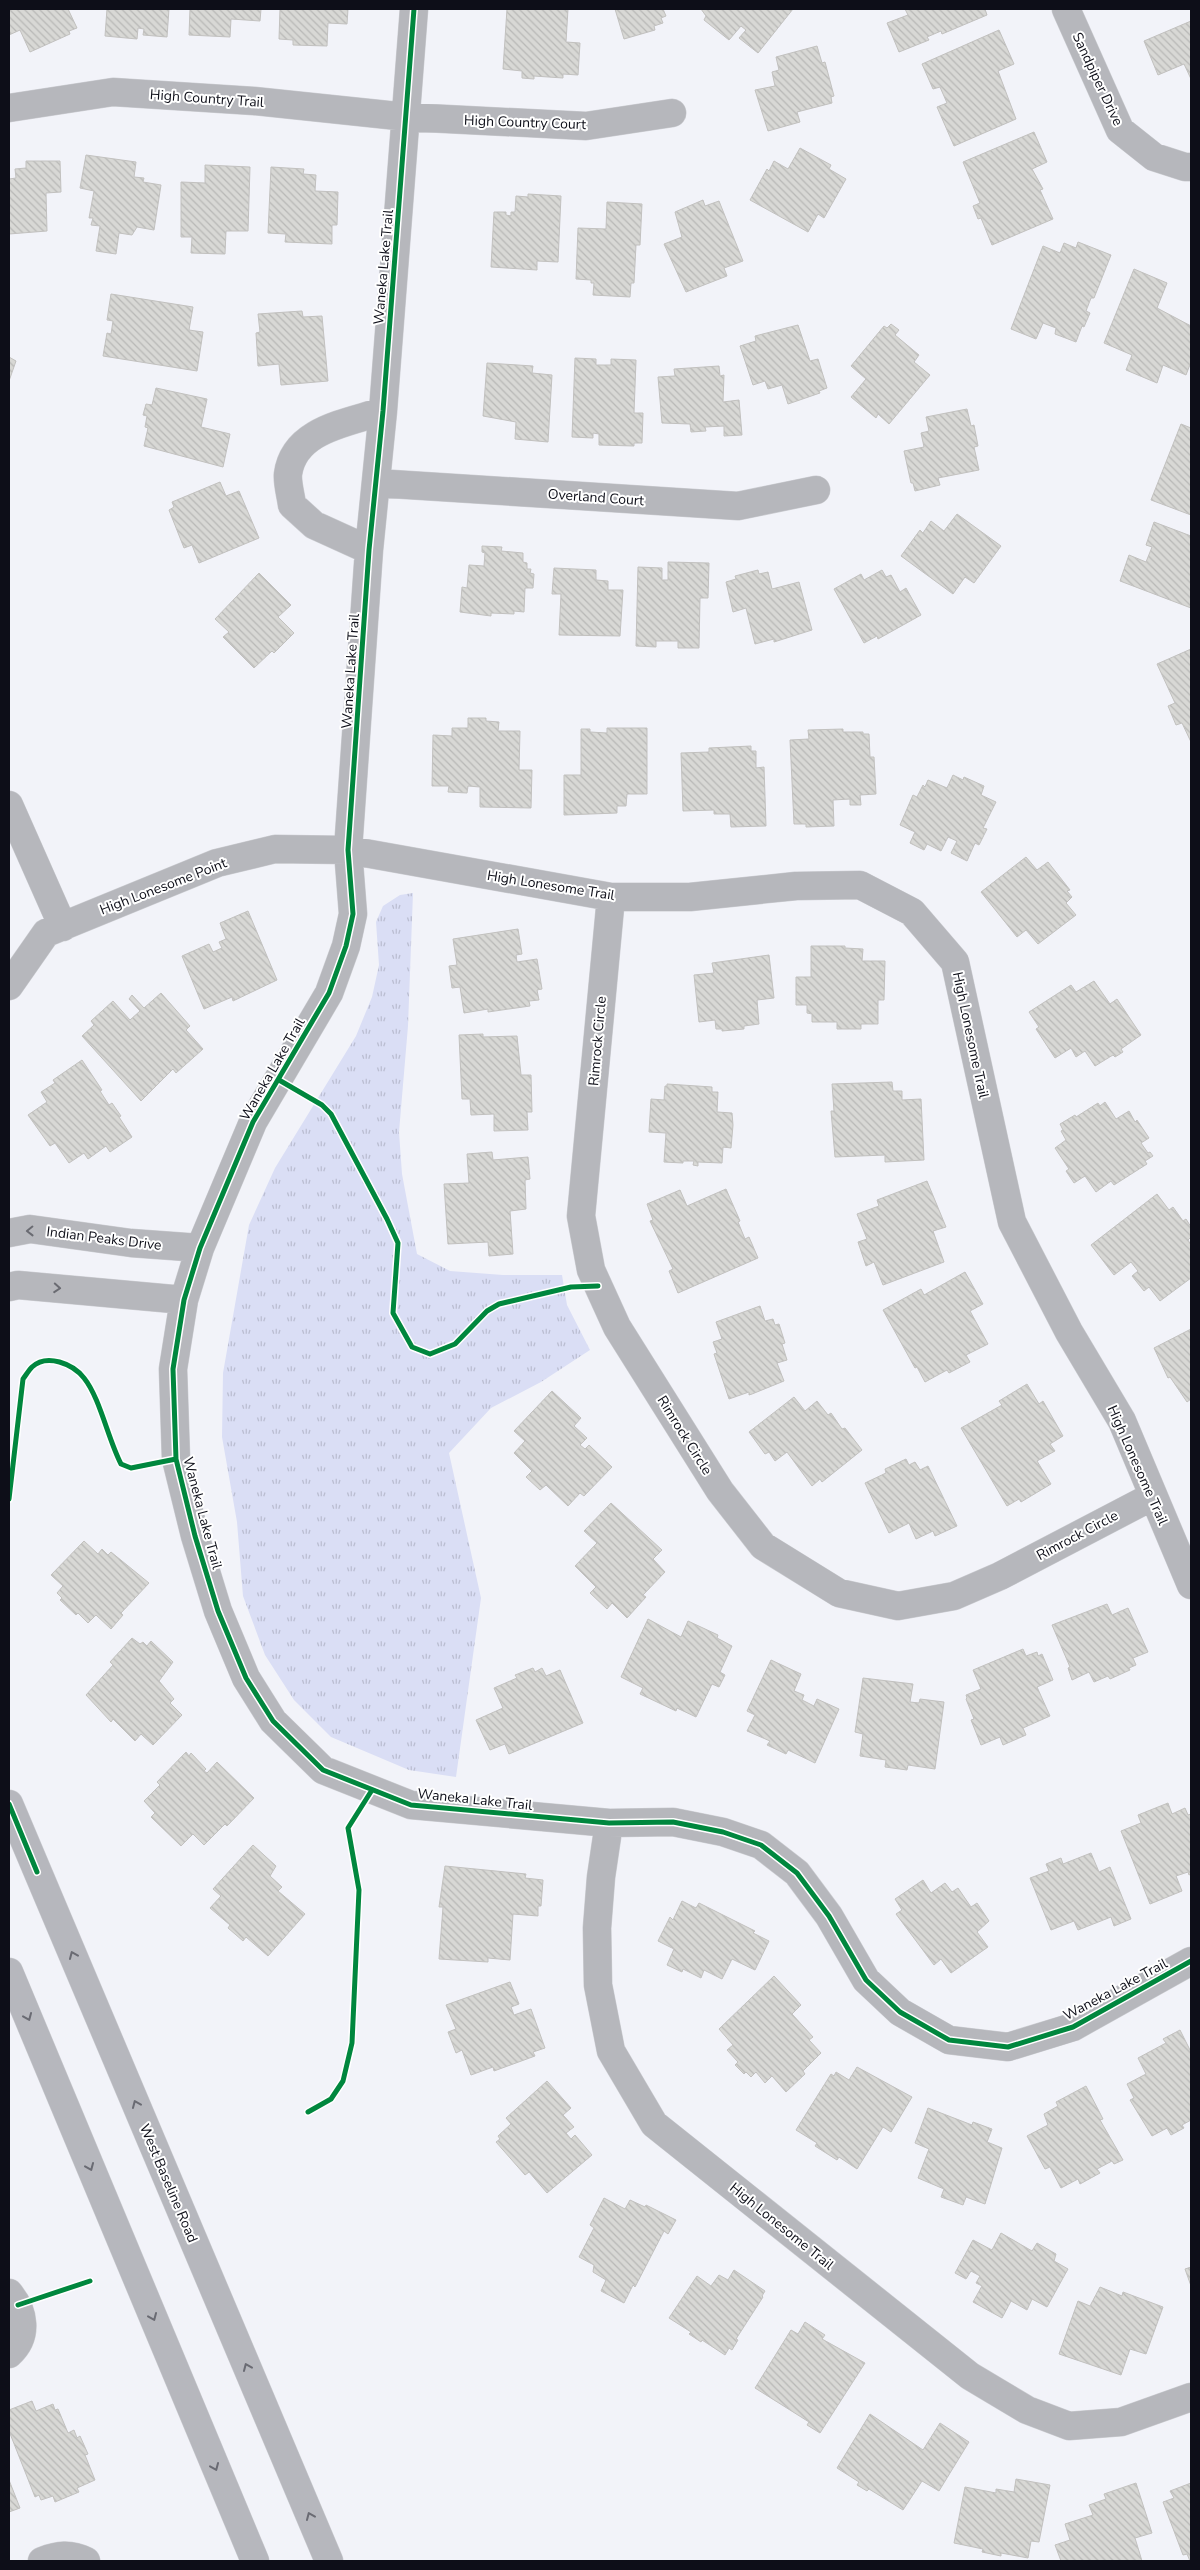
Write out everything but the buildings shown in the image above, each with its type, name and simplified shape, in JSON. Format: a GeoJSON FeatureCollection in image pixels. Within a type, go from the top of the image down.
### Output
{"type":"FeatureCollection","features":[{"type":"Feature","properties":{"kind":"main road","name":"West Baseline Road"},"geometry":{"type":"LineString","coordinates":[[9,1804],[330,2561]]}},
{"type":"Feature","properties":{"kind":"main road"},"geometry":{"type":"LineString","coordinates":[[9,1972],[255,2561]]}},
{"type":"Feature","properties":{"kind":"street","name":"Waneka Lake Trail"},"geometry":{"type":"LineString","coordinates":[[414,9],[383,411],[369,550],[348,850],[353,914],[346,946],[329,993],[253,1122],[200,1248],[184,1300],[173,1368],[176,1459],[194,1536],[218,1611],[246,1678],[273,1721],[323,1770],[411,1805],[609,1823],[673,1822],[723,1832],[761,1845],[797,1873],[829,1916],[866,1980],[900,2012],[949,2040],[1008,2047],[1073,2027],[1191,1961]]}},
{"type":"Feature","properties":{"kind":"street","name":"Sandpiper Drive"},"geometry":{"type":"LineString","coordinates":[[1066,9],[1120,130],[1154,157],[1184,167],[1191,167]]}},
{"type":"Feature","properties":{"kind":"street","name":"High Country Trail"},"geometry":{"type":"LineString","coordinates":[[9,108],[113,92],[254,101],[407,117]]}},
{"type":"Feature","properties":{"kind":"street","name":"High Country Court"},"geometry":{"type":"LineString","coordinates":[[407,117],[586,126],[672,113]]}},
{"type":"Feature","properties":{"kind":"street"},"geometry":{"type":"LineString","coordinates":[[369,550],[314,525],[292,505],[288,474],[298,447],[319,432],[383,411]]}},
{"type":"Feature","properties":{"kind":"street","name":"Overland Court"},"geometry":{"type":"LineString","coordinates":[[376,483],[738,506],[816,490]]}},
{"type":"Feature","properties":{"kind":"street"},"geometry":{"type":"LineString","coordinates":[[9,805],[62,926]]}},
{"type":"Feature","properties":{"kind":"street","name":"High Lonesome Point"},"geometry":{"type":"LineString","coordinates":[[9,986],[46,933],[216,863],[275,849],[348,850]]}},
{"type":"Feature","properties":{"kind":"street","name":"High Lonesome Trail"},"geometry":{"type":"LineString","coordinates":[[348,850],[611,896],[690,897],[796,886],[860,885],[912,912],[955,962],[1012,1222],[1069,1332],[1122,1421],[1191,1584]]}},
{"type":"Feature","properties":{"kind":"street","name":"Rimrock Circle"},"geometry":{"type":"LineString","coordinates":[[611,896],[581,1216],[591,1270],[617,1327],[720,1491],[763,1546],[839,1593],[898,1606],[954,1596],[1000,1576],[1153,1496]]}},
{"type":"Feature","properties":{"kind":"street","name":"Indian Peaks Drive"},"geometry":{"type":"LineString","coordinates":[[9,1233],[30,1229],[131,1244],[200,1248]]}},
{"type":"Feature","properties":{"kind":"street"},"geometry":{"type":"LineString","coordinates":[[9,1287],[18,1285],[184,1300]]}},
{"type":"Feature","properties":{"kind":"street","name":"High Lonesome Trail"},"geometry":{"type":"LineString","coordinates":[[609,1823],[601,1877],[597,1928],[598,1985],[611,2051],[654,2124],[970,2376],[1027,2410],[1069,2426],[1121,2422],[1191,2397]]}},
{"type":"Feature","properties":{"kind":"street"},"geometry":{"type":"LineString","coordinates":[[9,2293],[18,2304],[23,2321],[20,2338],[9,2354]]}},
{"type":"Feature","properties":{"kind":"street"},"geometry":{"type":"LineString","coordinates":[[42,2561],[58,2555],[76,2556],[86,2561]]}},
{"type":"Feature","properties":{"kind":"green space"},"geometry":{"type":"Polygon","coordinates":[[[413,893],[408,1026],[399,1132],[402,1174],[417,1254],[450,1271],[503,1275],[562,1275],[567,1305],[590,1350],[541,1382],[491,1408],[449,1453],[481,1598],[456,1777],[409,1770],[331,1737],[294,1700],[265,1655],[243,1596],[237,1522],[222,1437],[223,1373],[249,1225],[275,1168],[356,1036],[372,997],[379,965],[376,922],[383,906],[400,895],[413,893]]]}},
{"type":"Feature","properties":{"kind":"cycle path"},"geometry":{"type":"LineString","coordinates":[[414,9],[383,411],[369,550],[348,850],[353,914],[346,946],[329,993],[253,1122],[200,1248],[184,1300],[173,1369],[176,1459],[195,1536],[218,1611],[246,1678],[273,1721],[323,1770],[411,1805],[609,1823],[673,1822],[723,1832],[761,1845],[797,1873],[829,1916],[866,1980],[900,2012],[949,2040],[1008,2047],[1073,2027],[1191,1961]]}},
{"type":"Feature","properties":{"kind":"cycle path"},"geometry":{"type":"LineString","coordinates":[[279,1080],[322,1105],[331,1114],[387,1219],[398,1243],[393,1313],[412,1347],[430,1354],[455,1344],[487,1311],[499,1304],[571,1287],[598,1286]]}},
{"type":"Feature","properties":{"kind":"cycle path"},"geometry":{"type":"LineString","coordinates":[[9,1499],[23,1379],[32,1367],[45,1361],[60,1362],[73,1368],[90,1386],[121,1464],[131,1468],[176,1459]]}},
{"type":"Feature","properties":{"kind":"cycle path"},"geometry":{"type":"LineString","coordinates":[[308,2112],[331,2099],[343,2081],[352,2043],[359,1890],[348,1828],[372,1790]]}},
{"type":"Feature","properties":{"kind":"cycle path"},"geometry":{"type":"LineString","coordinates":[[9,1804],[37,1872]]}},
{"type":"Feature","properties":{"kind":"cycle path"},"geometry":{"type":"LineString","coordinates":[[18,2305],[90,2281]]}}]}
